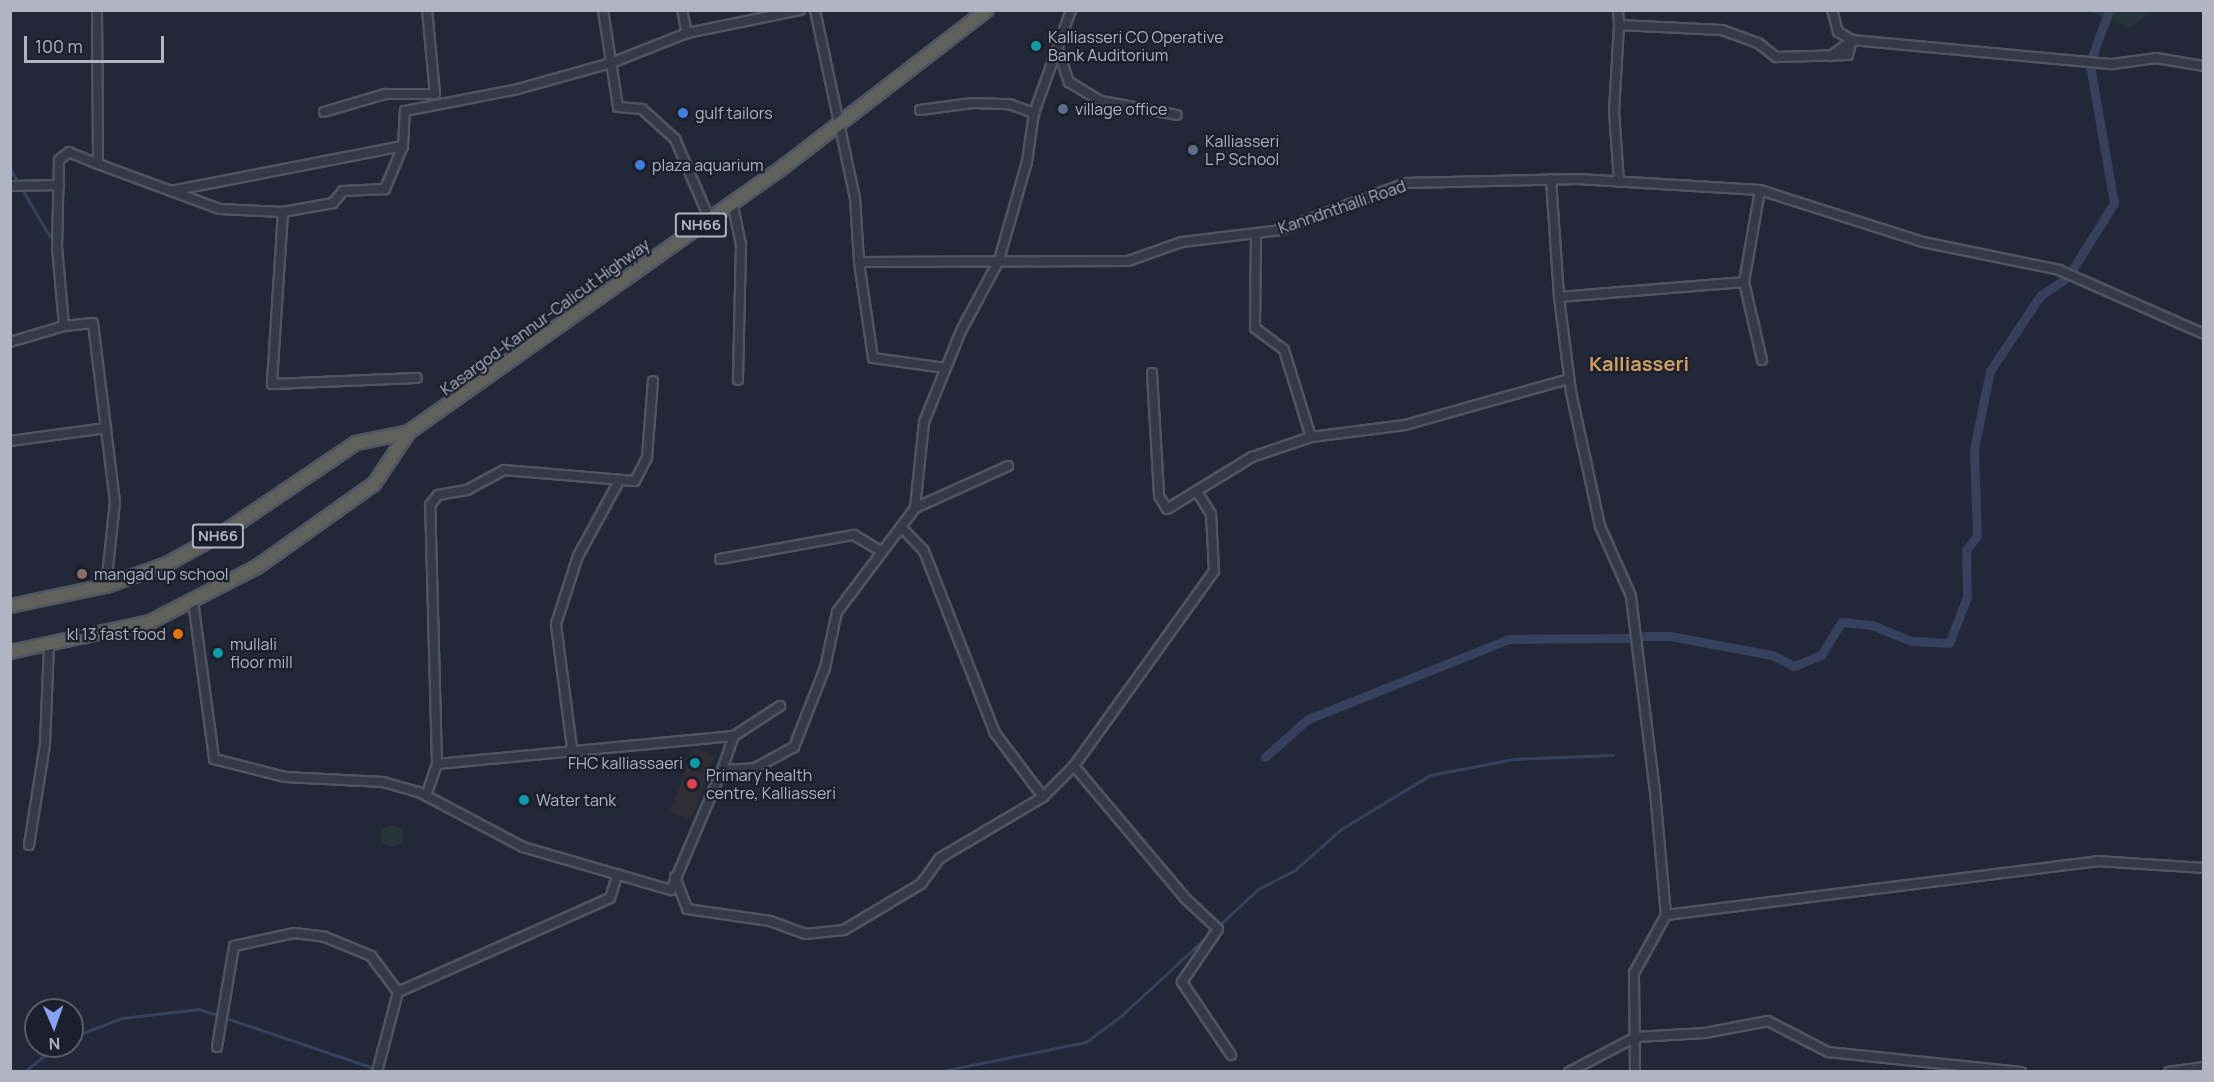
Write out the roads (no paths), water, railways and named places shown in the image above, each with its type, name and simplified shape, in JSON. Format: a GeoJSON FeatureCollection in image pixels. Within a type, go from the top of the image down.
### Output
{"type":"FeatureCollection","features":[{"type":"Feature","properties":{"kind":"highway","name":"Kasargod-Kannur-Calicut Highway"},"geometry":{"type":"LineString","coordinates":[[10,652],[150,622],[257,567],[374,484],[409,432],[839,124],[987,10]]}},
{"type":"Feature","properties":{"kind":"highway","name":"Kasargod-Kannur-Calicut Highway"},"geometry":{"type":"LineString","coordinates":[[10,606],[106,586],[167,564],[223,533],[356,442],[409,432]]}},
{"type":"Feature","properties":{"kind":"street"},"geometry":{"type":"LineString","coordinates":[[97,10],[98,164]]}},
{"type":"Feature","properties":{"kind":"street"},"geometry":{"type":"LineString","coordinates":[[324,112],[385,94],[435,94],[428,10]]}},
{"type":"Feature","properties":{"kind":"street"},"geometry":{"type":"LineString","coordinates":[[603,10],[618,107],[642,109],[675,139],[709,218]]}},
{"type":"Feature","properties":{"kind":"street"},"geometry":{"type":"LineString","coordinates":[[682,10],[687,33]]}},
{"type":"Feature","properties":{"kind":"street"},"geometry":{"type":"LineString","coordinates":[[64,326],[59,185],[63,153],[220,208],[283,212],[333,203],[343,191],[385,189],[403,146],[405,111],[518,89],[611,63],[687,33],[800,10]]}},
{"type":"Feature","properties":{"kind":"street"},"geometry":{"type":"LineString","coordinates":[[815,10],[855,198],[859,262],[873,358],[945,368]]}},
{"type":"Feature","properties":{"kind":"street"},"geometry":{"type":"LineString","coordinates":[[915,508],[924,422],[945,368],[999,260],[1027,162],[1034,113],[1059,52],[1071,10]]}},
{"type":"Feature","properties":{"kind":"street"},"geometry":{"type":"LineString","coordinates":[[1618,10],[1614,111],[1619,182]]}},
{"type":"Feature","properties":{"kind":"street"},"geometry":{"type":"LineString","coordinates":[[1832,10],[1838,32],[1852,40],[2113,64],[2156,58],[2204,66]]}},
{"type":"Feature","properties":{"kind":"street"},"geometry":{"type":"LineString","coordinates":[[1619,25],[1722,30],[1758,43],[1776,57],[1848,55],[1852,40]]}},
{"type":"Feature","properties":{"kind":"street"},"geometry":{"type":"LineString","coordinates":[[1059,52],[1069,82],[1101,101],[1177,114]]}},
{"type":"Feature","properties":{"kind":"street"},"geometry":{"type":"LineString","coordinates":[[920,110],[973,103],[1009,104],[1034,113]]}},
{"type":"Feature","properties":{"kind":"street"},"geometry":{"type":"LineString","coordinates":[[171,191],[403,146]]}},
{"type":"Feature","properties":{"kind":"street"},"geometry":{"type":"LineString","coordinates":[[1551,179],[1559,297],[1569,379],[1600,526],[1631,596],[1642,656],[1666,915],[1634,974],[1635,1071]]}},
{"type":"Feature","properties":{"kind":"street","name":"Kanndnthalli Road"},"geometry":{"type":"LineString","coordinates":[[859,262],[1128,261],[1182,242],[1281,230],[1406,183],[1551,179],[1619,182],[1760,190],[1923,242],[2059,270],[2204,334]]}},
{"type":"Feature","properties":{"kind":"street"},"geometry":{"type":"LineString","coordinates":[[10,186],[59,185]]}},
{"type":"Feature","properties":{"kind":"street"},"geometry":{"type":"LineString","coordinates":[[1760,190],[1744,282],[1762,360]]}},
{"type":"Feature","properties":{"kind":"street"},"geometry":{"type":"LineString","coordinates":[[732,201],[741,245],[738,380]]}},
{"type":"Feature","properties":{"kind":"street"},"geometry":{"type":"LineString","coordinates":[[283,212],[272,384],[417,378]]}},
{"type":"Feature","properties":{"kind":"street"},"geometry":{"type":"LineString","coordinates":[[1256,233],[1255,328],[1284,350],[1311,437]]}},
{"type":"Feature","properties":{"kind":"street"},"geometry":{"type":"LineString","coordinates":[[1559,297],[1744,282]]}},
{"type":"Feature","properties":{"kind":"street"},"geometry":{"type":"LineString","coordinates":[[10,342],[64,326],[93,323],[116,502],[106,586]]}},
{"type":"Feature","properties":{"kind":"street"},"geometry":{"type":"LineString","coordinates":[[1152,373],[1159,496],[1167,509],[1198,494],[1252,457],[1311,437],[1405,425],[1569,379]]}},
{"type":"Feature","properties":{"kind":"street"},"geometry":{"type":"LineString","coordinates":[[426,796],[437,764],[430,505],[438,495],[467,490],[504,470],[618,483],[635,481],[647,457],[653,381]]}},
{"type":"Feature","properties":{"kind":"street"},"geometry":{"type":"LineString","coordinates":[[10,441],[106,428]]}},
{"type":"Feature","properties":{"kind":"street"},"geometry":{"type":"LineString","coordinates":[[722,770],[755,768],[795,747],[825,668],[837,612],[915,508],[1008,466]]}},
{"type":"Feature","properties":{"kind":"street"},"geometry":{"type":"LineString","coordinates":[[572,748],[556,624],[578,556],[618,483]]}},
{"type":"Feature","properties":{"kind":"street"},"geometry":{"type":"LineString","coordinates":[[675,877],[687,909],[770,921],[805,934],[844,930],[921,884],[940,858],[1043,797],[1074,766],[1214,571],[1211,514],[1198,494]]}},
{"type":"Feature","properties":{"kind":"street"},"geometry":{"type":"LineString","coordinates":[[901,527],[924,552],[995,733],[1043,797]]}},
{"type":"Feature","properties":{"kind":"street"},"geometry":{"type":"LineString","coordinates":[[720,559],[854,535],[881,551]]}},
{"type":"Feature","properties":{"kind":"street"},"geometry":{"type":"LineString","coordinates":[[193,601],[214,759],[285,777],[383,782],[426,796],[523,848],[671,890],[734,736]]}},
{"type":"Feature","properties":{"kind":"street"},"geometry":{"type":"LineString","coordinates":[[29,845],[45,744],[49,645]]}},
{"type":"Feature","properties":{"kind":"street"},"geometry":{"type":"LineString","coordinates":[[437,764],[572,748],[734,736],[780,706]]}},
{"type":"Feature","properties":{"kind":"street"},"geometry":{"type":"LineString","coordinates":[[1074,766],[1218,928],[1182,982],[1231,1055]]}},
{"type":"Feature","properties":{"kind":"street"},"geometry":{"type":"LineString","coordinates":[[1666,915],[2097,861],[2204,868]]}},
{"type":"Feature","properties":{"kind":"street"},"geometry":{"type":"LineString","coordinates":[[398,992],[610,898],[618,874]]}},
{"type":"Feature","properties":{"kind":"street"},"geometry":{"type":"LineString","coordinates":[[217,1047],[234,946],[294,933],[325,937],[371,956],[398,992]]}},
{"type":"Feature","properties":{"kind":"street"},"geometry":{"type":"LineString","coordinates":[[377,1071],[398,992]]}},
{"type":"Feature","properties":{"kind":"street"},"geometry":{"type":"LineString","coordinates":[[1569,1071],[1636,1037],[1768,1021],[1828,1052],[2021,1071]]}},
{"type":"Feature","properties":{"kind":"street"},"geometry":{"type":"LineString","coordinates":[[2169,1071],[2204,1067]]}},
{"type":"Feature","properties":{"kind":"waterway"},"geometry":{"type":"LineString","coordinates":[[2092,57],[2109,10]]}},
{"type":"Feature","properties":{"kind":"waterway"},"geometry":{"type":"LineString","coordinates":[[2093,54],[2099,40]]}},
{"type":"Feature","properties":{"kind":"waterway"},"geometry":{"type":"LineString","coordinates":[[2074,267],[2114,203],[2090,65]]}},
{"type":"Feature","properties":{"kind":"waterway"},"geometry":{"type":"LineString","coordinates":[[10,169],[50,237]]}},
{"type":"Feature","properties":{"kind":"waterway"},"geometry":{"type":"LineString","coordinates":[[1644,636],[1670,636],[1772,655],[1794,666],[1821,655],[1842,622],[1872,625],[1911,641],[1949,643],[1967,597],[1966,550],[1977,536],[1974,449],[1990,371],[2040,296],[2067,278]]}},
{"type":"Feature","properties":{"kind":"waterway"},"geometry":{"type":"LineString","coordinates":[[1265,757],[1308,719],[1509,639],[1630,638]]}},
{"type":"Feature","properties":{"kind":"waterway"},"geometry":{"type":"LineString","coordinates":[[937,1072],[1086,1042],[1122,1015],[1258,889],[1295,870],[1341,829],[1430,775],[1514,759],[1613,755]]}},
{"type":"Feature","properties":{"kind":"waterway"},"geometry":{"type":"LineString","coordinates":[[84,1032],[122,1018],[199,1009],[370,1067]]}},
{"type":"Feature","properties":{"kind":"waterway"},"geometry":{"type":"LineString","coordinates":[[24,1072],[41,1058]]}},
{"type":"Feature","properties":{"kind":"place","name":"Kalliasseri CO Operative Bank Auditorium"},"geometry":{"type":"Point","coordinates":[1036,46]}},
{"type":"Feature","properties":{"kind":"place","name":"village office"},"geometry":{"type":"Point","coordinates":[1063,109]}},
{"type":"Feature","properties":{"kind":"place","name":"gulf tailors"},"geometry":{"type":"Point","coordinates":[683,113]}},
{"type":"Feature","properties":{"kind":"place","name":"Kalliasseri L P School"},"geometry":{"type":"Point","coordinates":[1193,150]}},
{"type":"Feature","properties":{"kind":"place","name":"plaza aquarium"},"geometry":{"type":"Point","coordinates":[640,165]}},
{"type":"Feature","properties":{"kind":"place","name":"mangad up school"},"geometry":{"type":"Point","coordinates":[82,574]}},
{"type":"Feature","properties":{"kind":"place","name":"kl 13 fast food"},"geometry":{"type":"Point","coordinates":[178,634]}},
{"type":"Feature","properties":{"kind":"place","name":"mullali floor mill"},"geometry":{"type":"Point","coordinates":[218,653]}},
{"type":"Feature","properties":{"kind":"place","name":"FHC kalliassaeri"},"geometry":{"type":"Point","coordinates":[695,763]}},
{"type":"Feature","properties":{"kind":"place","name":"Primary health centre, Kalliasseri"},"geometry":{"type":"Point","coordinates":[692,784]}},
{"type":"Feature","properties":{"kind":"place","name":"Water tank"},"geometry":{"type":"Point","coordinates":[524,800]}},
{"type":"Feature","properties":{"kind":"district","name":"Kalliasseri"},"geometry":{"type":"Point","coordinates":[1639,363]}}]}
